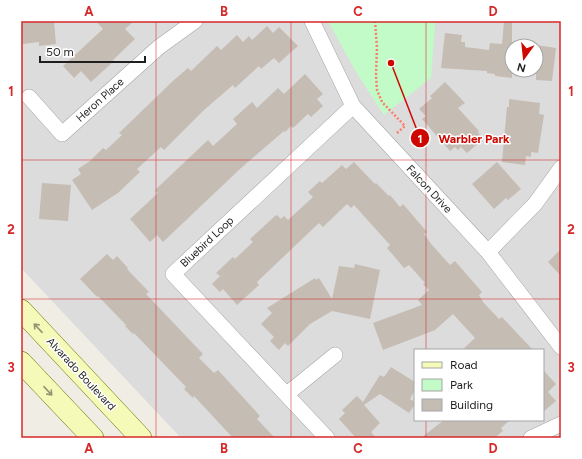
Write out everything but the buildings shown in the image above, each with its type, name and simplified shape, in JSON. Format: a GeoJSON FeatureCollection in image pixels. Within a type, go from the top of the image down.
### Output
{"type":"FeatureCollection","features":[{"type":"Feature","properties":{"kind":"main road","name":"Alvarado Boulevard"},"geometry":{"type":"LineString","coordinates":[[21,310],[142,438]]}},
{"type":"Feature","properties":{"kind":"main road"},"geometry":{"type":"LineString","coordinates":[[21,362],[93,438]]}},
{"type":"Feature","properties":{"kind":"street","name":"Heron Place"},"geometry":{"type":"LineString","coordinates":[[29,98],[62,134],[159,47],[195,21]]}},
{"type":"Feature","properties":{"kind":"street","name":"Falcon Drive"},"geometry":{"type":"LineString","coordinates":[[312,21],[352,106],[488,252],[561,347]]}},
{"type":"Feature","properties":{"kind":"street","name":"Bluebird Loop"},"geometry":{"type":"LineString","coordinates":[[327,438],[173,274],[352,106]]}},
{"type":"Feature","properties":{"kind":"street"},"geometry":{"type":"LineString","coordinates":[[488,252],[535,204],[561,168]]}},
{"type":"Feature","properties":{"kind":"street"},"geometry":{"type":"LineString","coordinates":[[287,394],[335,355]]}},
{"type":"Feature","properties":{"kind":"street"},"geometry":{"type":"LineString","coordinates":[[530,438],[561,424]]}},
{"type":"Feature","properties":{"kind":"path"},"geometry":{"type":"LineString","coordinates":[[374,21],[377,48],[377,90],[382,102],[405,126],[386,142]]}},
{"type":"Feature","properties":{"kind":"shaded area"},"geometry":{"type":"Polygon","coordinates":[[[21,21],[561,21],[561,438],[181,438],[21,268],[21,21]]]}},
{"type":"Feature","properties":{"kind":"green space"},"geometry":{"type":"Polygon","coordinates":[[[328,21],[436,21],[431,78],[384,115],[356,72],[328,21]]]}},
{"type":"Feature","properties":{"kind":"place","name":"Warbler Park"},"geometry":{"type":"Point","coordinates":[391,63]}}]}
